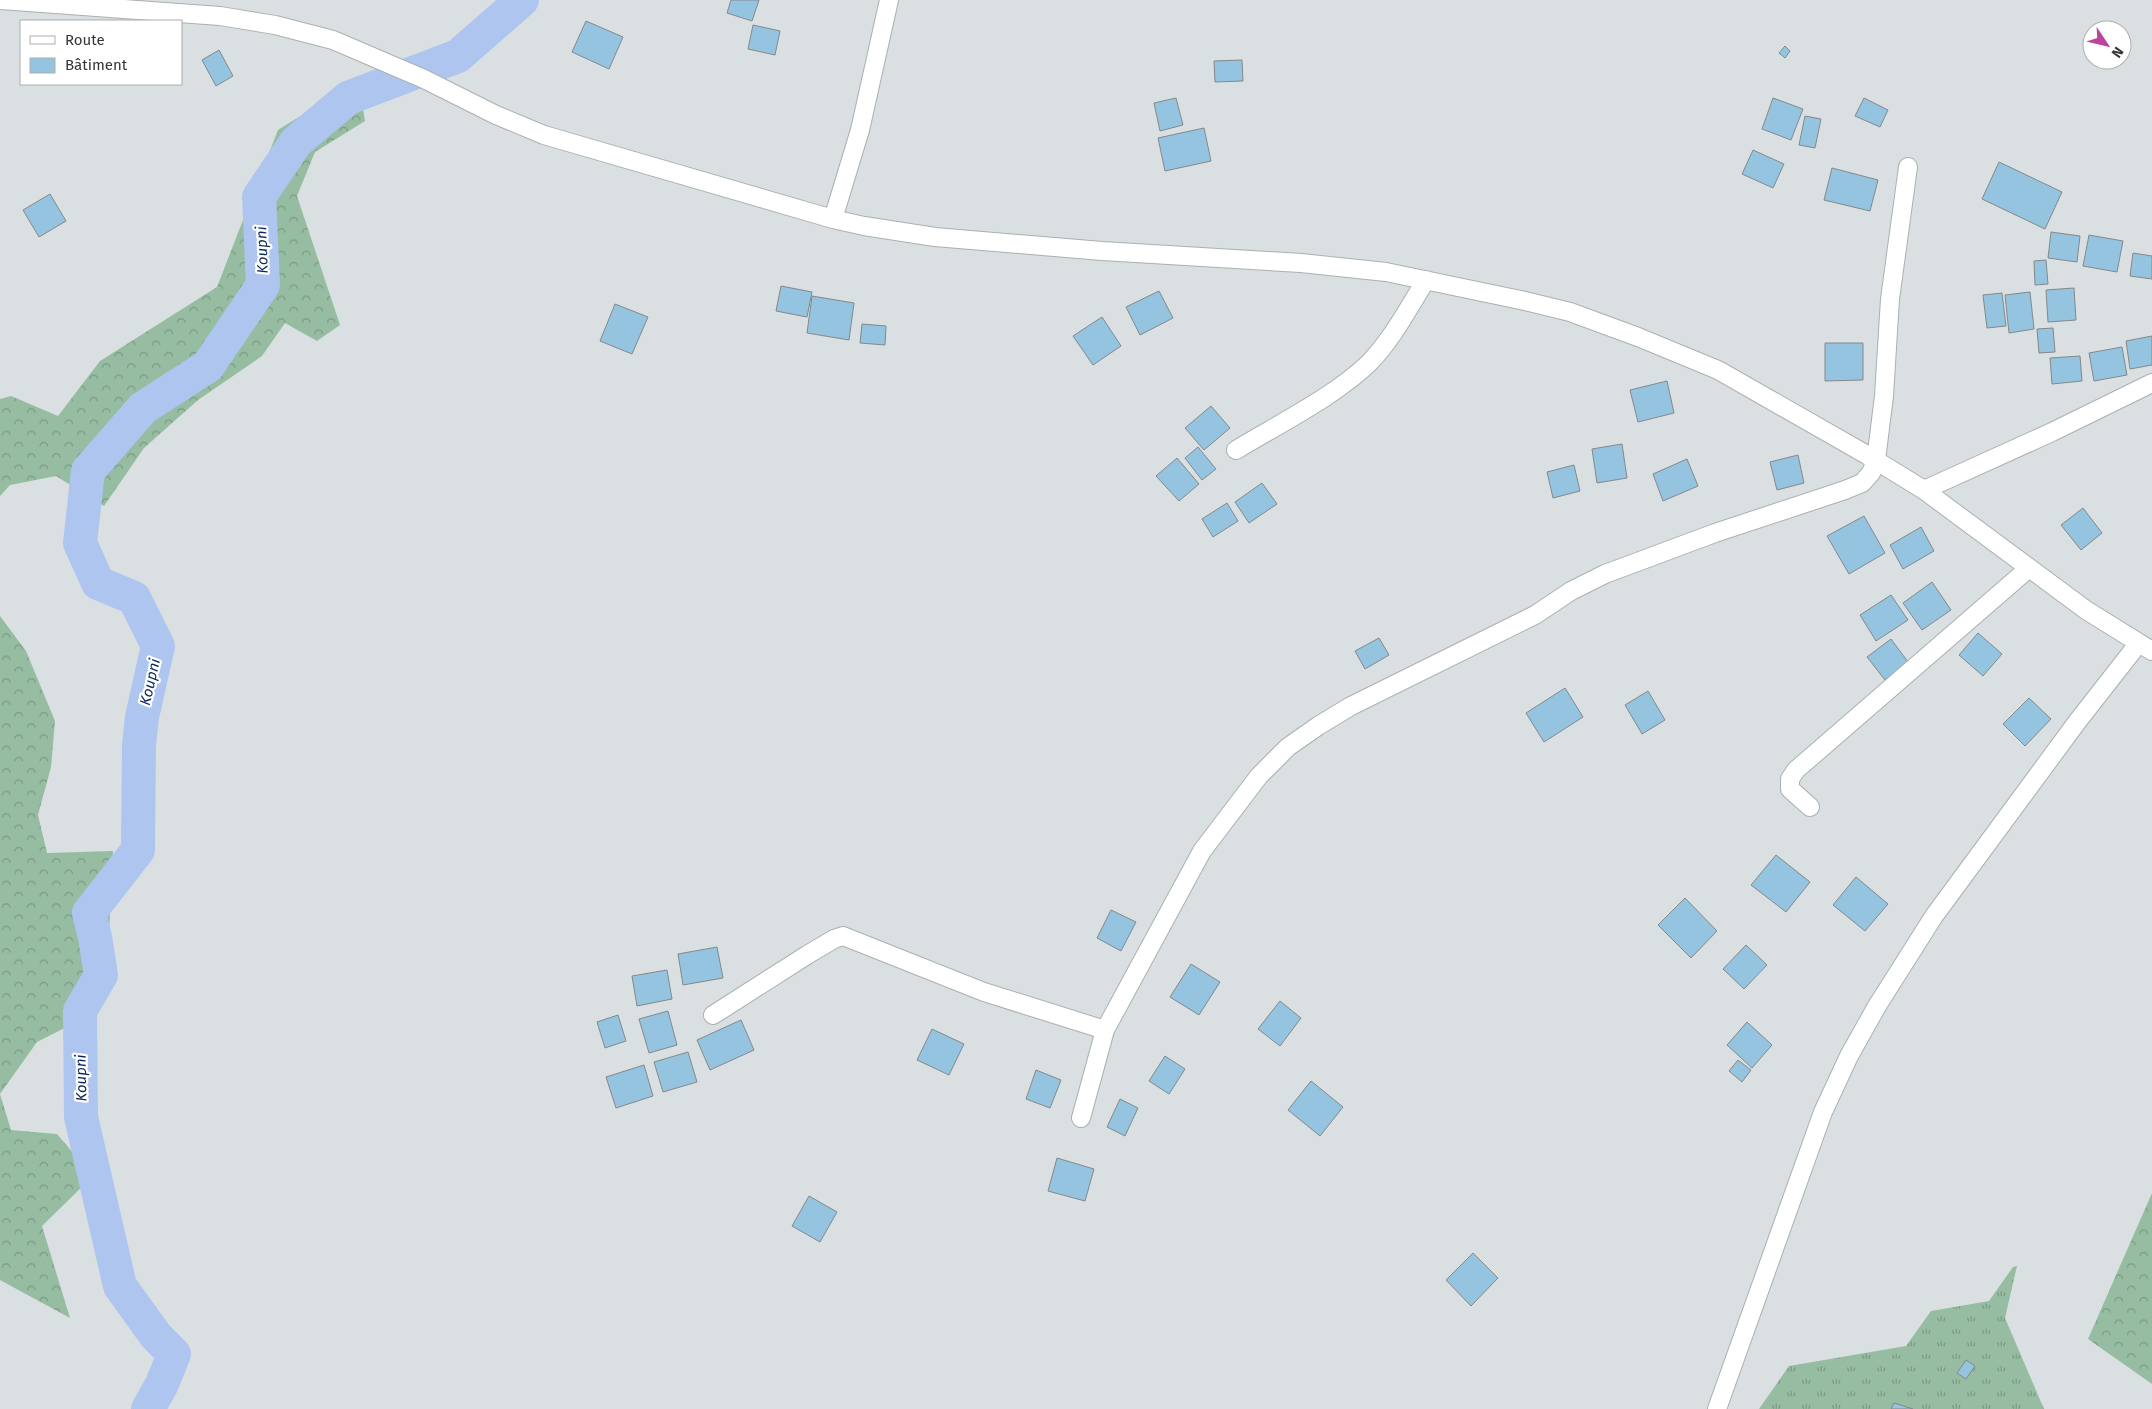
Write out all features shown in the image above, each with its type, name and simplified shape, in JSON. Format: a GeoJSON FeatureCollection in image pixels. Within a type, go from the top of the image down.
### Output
{"type":"FeatureCollection","features":[{"type":"Feature","properties":{"kind":"street"},"geometry":{"type":"LineString","coordinates":[[0,0],[210,16],[275,25],[333,40],[402,69],[496,115],[544,135],[833,219],[864,226],[935,236],[1102,251],[1301,263],[1386,272],[1525,300],[1570,312],[1638,337],[1718,370],[1876,460],[1924,490],[2028,569],[2086,610],[2145,647],[2077,722],[1934,916],[1877,1006],[1849,1056],[1823,1112],[1717,1409]]}},
{"type":"Feature","properties":{"kind":"street"},"geometry":{"type":"LineString","coordinates":[[833,219],[860,130],[889,0]]}},
{"type":"Feature","properties":{"kind":"street"},"geometry":{"type":"LineString","coordinates":[[1081,1118],[1105,1030],[1202,851],[1259,776],[1288,747],[1351,706],[1535,615],[1571,591],[1606,574],[1715,533],[1845,490],[1862,483],[1871,473],[1876,460],[1884,396],[1890,299],[1908,167]]}},
{"type":"Feature","properties":{"kind":"street"},"geometry":{"type":"LineString","coordinates":[[1236,450],[1333,391],[1370,362],[1390,336],[1426,280]]}},
{"type":"Feature","properties":{"kind":"street"},"geometry":{"type":"LineString","coordinates":[[1924,490],[2052,432],[2152,383]]}},
{"type":"Feature","properties":{"kind":"street"},"geometry":{"type":"LineString","coordinates":[[1810,807],[1790,789],[1790,779],[1796,770],[2028,569]]}},
{"type":"Feature","properties":{"kind":"street"},"geometry":{"type":"LineString","coordinates":[[713,1015],[807,955],[834,939],[843,936],[984,992],[1105,1030]]}},
{"type":"Feature","properties":{"kind":"green space"},"geometry":{"type":"Polygon","coordinates":[[[358,80],[365,121],[315,152],[297,196],[340,325],[317,341],[285,323],[262,356],[198,400],[144,448],[104,506],[56,476],[10,485],[0,496],[0,399],[11,396],[58,416],[100,361],[217,287],[278,130],[358,80]]]}},
{"type":"Feature","properties":{"kind":"green space"},"geometry":{"type":"Polygon","coordinates":[[[0,616],[26,651],[55,721],[51,767],[38,815],[47,853],[113,851],[109,933],[94,1013],[37,1042],[0,1094],[0,616]]]}},
{"type":"Feature","properties":{"kind":"green space"},"geometry":{"type":"Polygon","coordinates":[[[0,1094],[11,1130],[57,1134],[93,1176],[42,1226],[70,1318],[0,1280],[0,1094]]]}},
{"type":"Feature","properties":{"kind":"green space"},"geometry":{"type":"Polygon","coordinates":[[[2152,1193],[2152,1384],[2088,1339],[2152,1193]]]}},
{"type":"Feature","properties":{"kind":"green space"},"geometry":{"type":"Polygon","coordinates":[[[2017,1266],[2005,1318],[2044,1409],[1759,1409],[1789,1366],[1906,1346],[1931,1311],[1989,1301],[2013,1267],[2017,1266]]]}},
{"type":"Feature","properties":{"kind":"building"},"geometry":{"type":"Polygon","coordinates":[[[731,0],[759,0],[752,21],[727,13],[731,0]]]}},
{"type":"Feature","properties":{"kind":"building"},"geometry":{"type":"Polygon","coordinates":[[[586,21],[623,37],[609,69],[572,52],[586,21]]]}},
{"type":"Feature","properties":{"kind":"building"},"geometry":{"type":"Polygon","coordinates":[[[753,25],[780,31],[775,55],[748,49],[753,25]]]}},
{"type":"Feature","properties":{"kind":"building"},"geometry":{"type":"Polygon","coordinates":[[[1785,46],[1790,51],[1785,58],[1779,53],[1785,46]]]}},
{"type":"Feature","properties":{"kind":"building"},"geometry":{"type":"Polygon","coordinates":[[[219,50],[233,76],[216,86],[202,60],[219,50]]]}},
{"type":"Feature","properties":{"kind":"building"},"geometry":{"type":"Polygon","coordinates":[[[1242,60],[1243,81],[1215,82],[1214,61],[1242,60]]]}},
{"type":"Feature","properties":{"kind":"building"},"geometry":{"type":"Polygon","coordinates":[[[1176,98],[1183,125],[1160,131],[1154,103],[1176,98]]]}},
{"type":"Feature","properties":{"kind":"building"},"geometry":{"type":"Polygon","coordinates":[[[1773,98],[1803,109],[1791,140],[1762,129],[1773,98]]]}},
{"type":"Feature","properties":{"kind":"building"},"geometry":{"type":"Polygon","coordinates":[[[1864,98],[1888,110],[1880,127],[1855,116],[1864,98]]]}},
{"type":"Feature","properties":{"kind":"building"},"geometry":{"type":"Polygon","coordinates":[[[1805,116],[1821,119],[1815,148],[1799,145],[1805,116]]]}},
{"type":"Feature","properties":{"kind":"building"},"geometry":{"type":"Polygon","coordinates":[[[1204,128],[1211,161],[1165,171],[1158,138],[1204,128]]]}},
{"type":"Feature","properties":{"kind":"building"},"geometry":{"type":"Polygon","coordinates":[[[1753,150],[1784,164],[1773,188],[1742,174],[1753,150]]]}},
{"type":"Feature","properties":{"kind":"building"},"geometry":{"type":"Polygon","coordinates":[[[1999,162],[2062,192],[2045,229],[1982,199],[1999,162]]]}},
{"type":"Feature","properties":{"kind":"building"},"geometry":{"type":"Polygon","coordinates":[[[1832,168],[1878,180],[1870,211],[1824,200],[1832,168]]]}},
{"type":"Feature","properties":{"kind":"building"},"geometry":{"type":"Polygon","coordinates":[[[50,194],[66,221],[39,237],[23,210],[50,194]]]}},
{"type":"Feature","properties":{"kind":"building"},"geometry":{"type":"Polygon","coordinates":[[[2051,232],[2080,236],[2077,262],[2048,258],[2051,232]]]}},
{"type":"Feature","properties":{"kind":"building"},"geometry":{"type":"Polygon","coordinates":[[[2089,235],[2123,241],[2117,272],[2083,266],[2089,235]]]}},
{"type":"Feature","properties":{"kind":"building"},"geometry":{"type":"Polygon","coordinates":[[[2133,253],[2152,256],[2152,279],[2130,276],[2133,253]]]}},
{"type":"Feature","properties":{"kind":"building"},"geometry":{"type":"Polygon","coordinates":[[[2046,260],[2048,284],[2035,285],[2034,261],[2046,260]]]}},
{"type":"Feature","properties":{"kind":"building"},"geometry":{"type":"Polygon","coordinates":[[[781,286],[812,292],[807,317],[776,311],[781,286]]]}},
{"type":"Feature","properties":{"kind":"building"},"geometry":{"type":"Polygon","coordinates":[[[2074,288],[2076,320],[2048,322],[2046,290],[2074,288]]]}},
{"type":"Feature","properties":{"kind":"building"},"geometry":{"type":"Polygon","coordinates":[[[1159,291],[1173,318],[1140,335],[1126,307],[1159,291]]]}},
{"type":"Feature","properties":{"kind":"building"},"geometry":{"type":"Polygon","coordinates":[[[2030,292],[2034,329],[2009,333],[2005,295],[2030,292]]]}},
{"type":"Feature","properties":{"kind":"building"},"geometry":{"type":"Polygon","coordinates":[[[2002,293],[2006,326],[1987,328],[1983,295],[2002,293]]]}},
{"type":"Feature","properties":{"kind":"building"},"geometry":{"type":"Polygon","coordinates":[[[812,296],[854,303],[849,340],[807,333],[812,296]]]}},
{"type":"Feature","properties":{"kind":"building"},"geometry":{"type":"Polygon","coordinates":[[[615,304],[648,317],[632,354],[600,341],[615,304]]]}},
{"type":"Feature","properties":{"kind":"building"},"geometry":{"type":"Polygon","coordinates":[[[1102,317],[1121,346],[1093,365],[1073,336],[1102,317]]]}},
{"type":"Feature","properties":{"kind":"building"},"geometry":{"type":"Polygon","coordinates":[[[862,324],[886,326],[885,345],[860,343],[862,324]]]}},
{"type":"Feature","properties":{"kind":"building"},"geometry":{"type":"Polygon","coordinates":[[[2053,328],[2055,352],[2039,353],[2037,329],[2053,328]]]}},
{"type":"Feature","properties":{"kind":"building"},"geometry":{"type":"Polygon","coordinates":[[[2152,336],[2152,365],[2130,369],[2126,341],[2152,336]]]}},
{"type":"Feature","properties":{"kind":"building"},"geometry":{"type":"Polygon","coordinates":[[[1825,343],[1863,343],[1863,380],[1825,381],[1825,343]]]}},
{"type":"Feature","properties":{"kind":"building"},"geometry":{"type":"Polygon","coordinates":[[[2122,347],[2127,375],[2094,381],[2089,353],[2122,347]]]}},
{"type":"Feature","properties":{"kind":"building"},"geometry":{"type":"Polygon","coordinates":[[[2080,356],[2082,381],[2052,384],[2050,358],[2080,356]]]}},
{"type":"Feature","properties":{"kind":"building"},"geometry":{"type":"Polygon","coordinates":[[[1667,381],[1674,413],[1638,422],[1630,390],[1667,381]]]}},
{"type":"Feature","properties":{"kind":"building"},"geometry":{"type":"Polygon","coordinates":[[[1211,406],[1230,428],[1204,450],[1185,428],[1211,406]]]}},
{"type":"Feature","properties":{"kind":"building"},"geometry":{"type":"Polygon","coordinates":[[[1622,444],[1627,478],[1597,483],[1592,449],[1622,444]]]}},
{"type":"Feature","properties":{"kind":"building"},"geometry":{"type":"Polygon","coordinates":[[[1198,447],[1216,469],[1202,480],[1185,458],[1198,447]]]}},
{"type":"Feature","properties":{"kind":"building"},"geometry":{"type":"Polygon","coordinates":[[[1798,455],[1804,483],[1777,490],[1770,462],[1798,455]]]}},
{"type":"Feature","properties":{"kind":"building"},"geometry":{"type":"Polygon","coordinates":[[[1177,458],[1199,484],[1179,501],[1156,476],[1177,458]]]}},
{"type":"Feature","properties":{"kind":"building"},"geometry":{"type":"Polygon","coordinates":[[[1687,459],[1698,486],[1663,501],[1653,474],[1687,459]]]}},
{"type":"Feature","properties":{"kind":"building"},"geometry":{"type":"Polygon","coordinates":[[[1574,465],[1580,491],[1553,498],[1547,472],[1574,465]]]}},
{"type":"Feature","properties":{"kind":"building"},"geometry":{"type":"Polygon","coordinates":[[[1262,483],[1277,504],[1249,523],[1235,502],[1262,483]]]}},
{"type":"Feature","properties":{"kind":"building"},"geometry":{"type":"Polygon","coordinates":[[[1227,503],[1238,521],[1213,537],[1202,519],[1227,503]]]}},
{"type":"Feature","properties":{"kind":"building"},"geometry":{"type":"Polygon","coordinates":[[[2083,508],[2102,533],[2081,550],[2061,525],[2083,508]]]}},
{"type":"Feature","properties":{"kind":"building"},"geometry":{"type":"Polygon","coordinates":[[[1864,516],[1885,553],[1849,574],[1827,536],[1864,516]]]}},
{"type":"Feature","properties":{"kind":"building"},"geometry":{"type":"Polygon","coordinates":[[[1921,527],[1934,551],[1903,569],[1890,545],[1921,527]]]}},
{"type":"Feature","properties":{"kind":"building"},"geometry":{"type":"Polygon","coordinates":[[[1932,582],[1951,610],[1922,630],[1903,603],[1932,582]]]}},
{"type":"Feature","properties":{"kind":"building"},"geometry":{"type":"Polygon","coordinates":[[[1891,595],[1908,620],[1876,641],[1860,615],[1891,595]]]}},
{"type":"Feature","properties":{"kind":"building"},"geometry":{"type":"Polygon","coordinates":[[[1978,633],[2002,654],[1983,676],[1959,655],[1978,633]]]}},
{"type":"Feature","properties":{"kind":"building"},"geometry":{"type":"Polygon","coordinates":[[[1379,638],[1389,655],[1365,669],[1355,651],[1379,638]]]}},
{"type":"Feature","properties":{"kind":"building"},"geometry":{"type":"Polygon","coordinates":[[[1891,639],[1908,662],[1885,680],[1867,657],[1891,639]]]}},
{"type":"Feature","properties":{"kind":"building"},"geometry":{"type":"Polygon","coordinates":[[[1565,688],[1583,717],[1544,742],[1526,713],[1565,688]]]}},
{"type":"Feature","properties":{"kind":"building"},"geometry":{"type":"Polygon","coordinates":[[[1648,691],[1665,720],[1642,734],[1625,705],[1648,691]]]}},
{"type":"Feature","properties":{"kind":"building"},"geometry":{"type":"Polygon","coordinates":[[[2029,698],[2051,719],[2025,746],[2003,724],[2029,698]]]}},
{"type":"Feature","properties":{"kind":"building"},"geometry":{"type":"Polygon","coordinates":[[[1776,855],[1810,882],[1786,912],[1751,885],[1776,855]]]}},
{"type":"Feature","properties":{"kind":"building"},"geometry":{"type":"Polygon","coordinates":[[[1856,877],[1888,904],[1865,931],[1833,905],[1856,877]]]}},
{"type":"Feature","properties":{"kind":"building"},"geometry":{"type":"Polygon","coordinates":[[[1685,898],[1717,931],[1691,958],[1658,925],[1685,898]]]}},
{"type":"Feature","properties":{"kind":"building"},"geometry":{"type":"Polygon","coordinates":[[[1111,910],[1136,922],[1121,951],[1097,938],[1111,910]]]}},
{"type":"Feature","properties":{"kind":"building"},"geometry":{"type":"Polygon","coordinates":[[[1746,945],[1767,965],[1744,989],[1723,969],[1746,945]]]}},
{"type":"Feature","properties":{"kind":"building"},"geometry":{"type":"Polygon","coordinates":[[[717,947],[723,978],[683,985],[678,954],[717,947]]]}},
{"type":"Feature","properties":{"kind":"building"},"geometry":{"type":"Polygon","coordinates":[[[1191,964],[1220,982],[1199,1015],[1170,997],[1191,964]]]}},
{"type":"Feature","properties":{"kind":"building"},"geometry":{"type":"Polygon","coordinates":[[[667,970],[672,999],[637,1006],[632,976],[667,970]]]}},
{"type":"Feature","properties":{"kind":"building"},"geometry":{"type":"Polygon","coordinates":[[[1280,1001],[1301,1018],[1280,1046],[1258,1029],[1280,1001]]]}},
{"type":"Feature","properties":{"kind":"building"},"geometry":{"type":"Polygon","coordinates":[[[668,1011],[677,1045],[649,1053],[639,1019],[668,1011]]]}},
{"type":"Feature","properties":{"kind":"building"},"geometry":{"type":"Polygon","coordinates":[[[618,1015],[626,1041],[605,1048],[597,1022],[618,1015]]]}},
{"type":"Feature","properties":{"kind":"building"},"geometry":{"type":"Polygon","coordinates":[[[741,1020],[754,1050],[710,1070],[697,1040],[741,1020]]]}},
{"type":"Feature","properties":{"kind":"building"},"geometry":{"type":"Polygon","coordinates":[[[1747,1022],[1772,1045],[1752,1068],[1727,1045],[1747,1022]]]}},
{"type":"Feature","properties":{"kind":"building"},"geometry":{"type":"Polygon","coordinates":[[[932,1029],[964,1044],[949,1075],[917,1060],[932,1029]]]}},
{"type":"Feature","properties":{"kind":"building"},"geometry":{"type":"Polygon","coordinates":[[[688,1052],[697,1082],[663,1092],[654,1062],[688,1052]]]}},
{"type":"Feature","properties":{"kind":"building"},"geometry":{"type":"Polygon","coordinates":[[[1165,1056],[1185,1069],[1169,1094],[1149,1081],[1165,1056]]]}},
{"type":"Feature","properties":{"kind":"building"},"geometry":{"type":"Polygon","coordinates":[[[1738,1060],[1751,1070],[1742,1082],[1729,1071],[1738,1060]]]}},
{"type":"Feature","properties":{"kind":"building"},"geometry":{"type":"Polygon","coordinates":[[[644,1065],[653,1096],[616,1108],[606,1077],[644,1065]]]}},
{"type":"Feature","properties":{"kind":"building"},"geometry":{"type":"Polygon","coordinates":[[[1036,1070],[1061,1080],[1050,1108],[1026,1099],[1036,1070]]]}},
{"type":"Feature","properties":{"kind":"building"},"geometry":{"type":"Polygon","coordinates":[[[1311,1081],[1343,1107],[1320,1136],[1288,1110],[1311,1081]]]}},
{"type":"Feature","properties":{"kind":"building"},"geometry":{"type":"Polygon","coordinates":[[[1120,1099],[1138,1108],[1125,1136],[1107,1127],[1120,1099]]]}},
{"type":"Feature","properties":{"kind":"building"},"geometry":{"type":"Polygon","coordinates":[[[1057,1158],[1094,1169],[1085,1201],[1048,1191],[1057,1158]]]}},
{"type":"Feature","properties":{"kind":"building"},"geometry":{"type":"Polygon","coordinates":[[[809,1196],[837,1212],[820,1242],[792,1226],[809,1196]]]}},
{"type":"Feature","properties":{"kind":"building"},"geometry":{"type":"Polygon","coordinates":[[[1473,1253],[1498,1278],[1471,1306],[1446,1280],[1473,1253]]]}},
{"type":"Feature","properties":{"kind":"building"},"geometry":{"type":"Polygon","coordinates":[[[1966,1360],[1975,1366],[1966,1379],[1957,1373],[1966,1360]]]}},
{"type":"Feature","properties":{"kind":"building"},"geometry":{"type":"Polygon","coordinates":[[[1894,1403],[1913,1409],[1891,1409],[1894,1403]]]}},
{"type":"Feature","properties":{"kind":"waterway","name":"Koupni"},"geometry":{"type":"LineString","coordinates":[[148,1409],[162,1384],[174,1354],[156,1336],[120,1286],[81,1117],[80,1011],[101,975],[89,913],[138,850],[139,745],[142,717],[158,646],[134,598],[98,583],[80,543],[88,471],[143,408],[208,366],[263,285],[259,197],[296,142],[348,98],[458,56],[522,0]]}}]}
